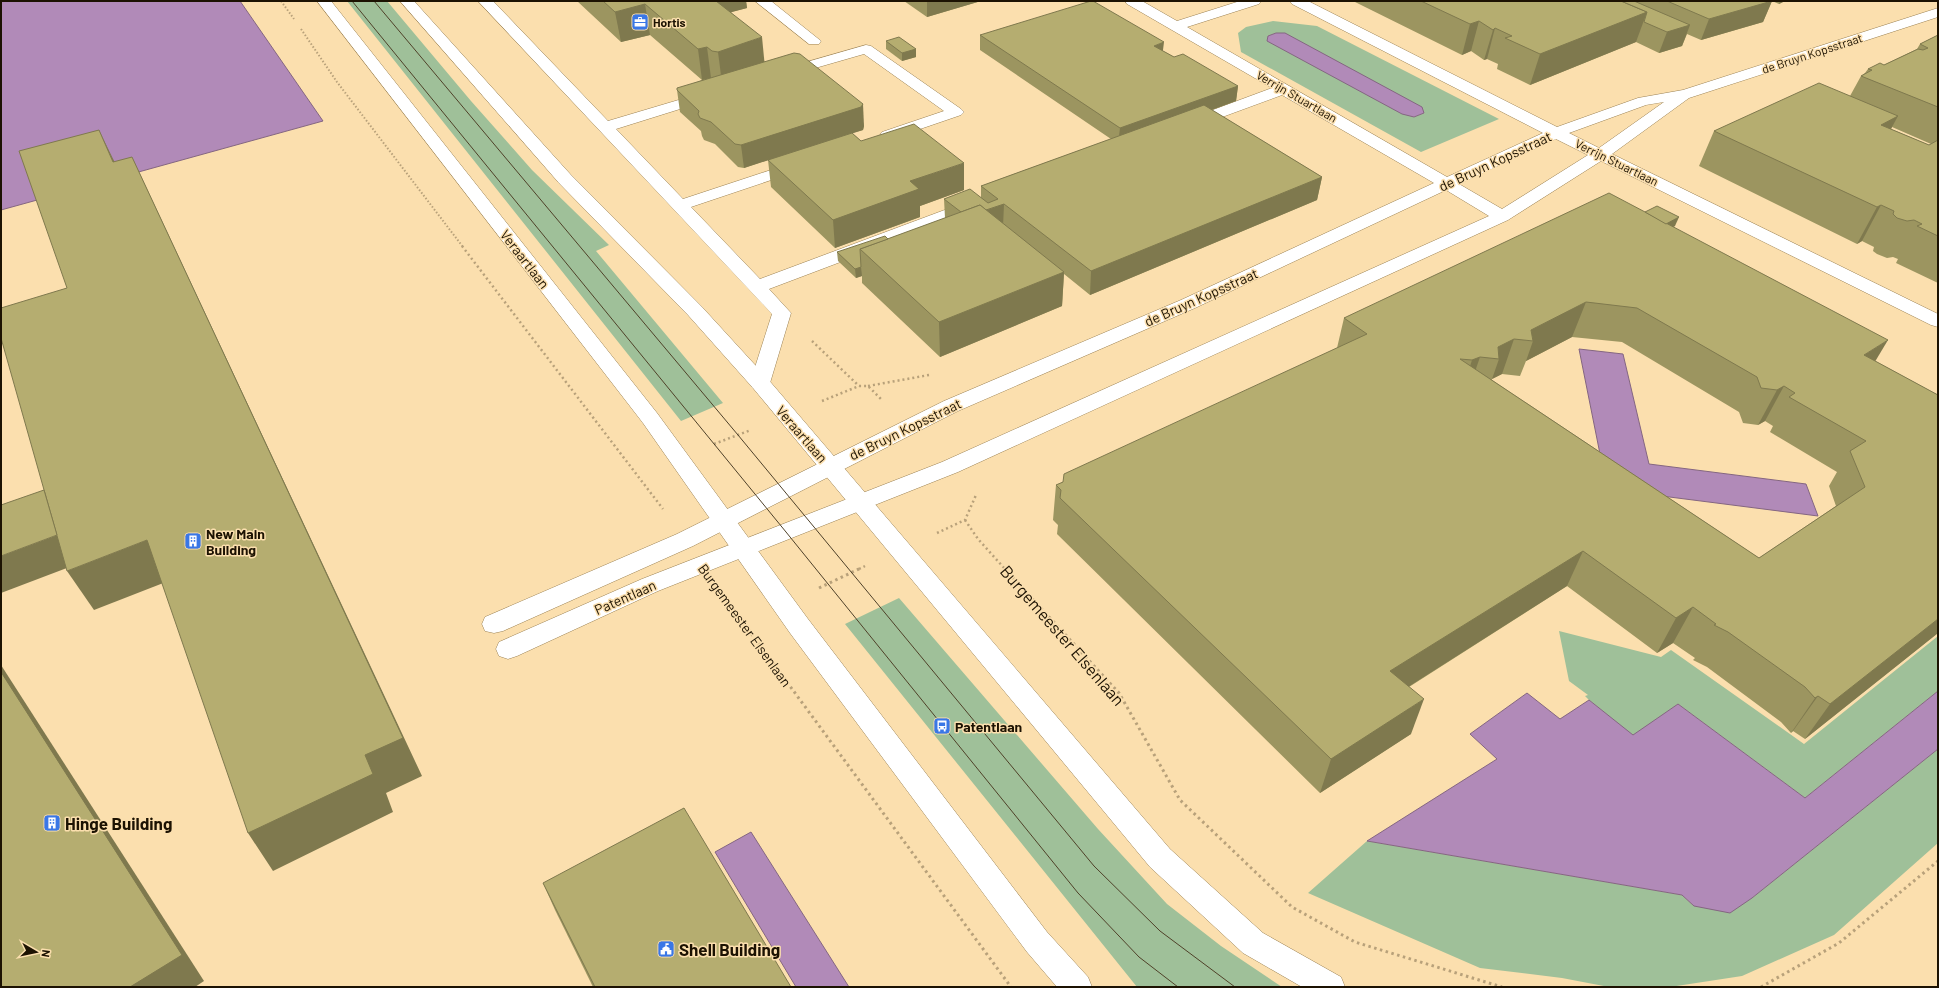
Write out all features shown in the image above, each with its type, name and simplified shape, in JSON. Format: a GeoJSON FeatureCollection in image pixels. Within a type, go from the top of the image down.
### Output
{"type":"FeatureCollection","features":[{"type":"Feature","properties":{"kind":"street","name":"Veraartlaan"},"geometry":{"type":"LineString","coordinates":[[324,1],[650,418],[724,520]]}},
{"type":"Feature","properties":{"kind":"street","name":"Veraartlaan"},"geometry":{"type":"LineString","coordinates":[[407,1],[565,179],[695,311],[760,383],[830,466]]}},
{"type":"Feature","properties":{"kind":"street"},"geometry":{"type":"LineString","coordinates":[[485,1],[759,286],[782,313],[760,383]]}},
{"type":"Feature","properties":{"kind":"street"},"geometry":{"type":"LineString","coordinates":[[762,1],[814,41]]}},
{"type":"Feature","properties":{"kind":"street","name":"Verrijn Stuartlaan"},"geometry":{"type":"LineString","coordinates":[[1132,1],[1502,216]]}},
{"type":"Feature","properties":{"kind":"street"},"geometry":{"type":"LineString","coordinates":[[1177,26],[1254,1]]}},
{"type":"Feature","properties":{"kind":"street","name":"Verrijn Stuartlaan"},"geometry":{"type":"LineString","coordinates":[[1298,1],[1556,132],[1938,321]]}},
{"type":"Feature","properties":{"kind":"street","name":"de Bruyn Kopsstraat"},"geometry":{"type":"LineString","coordinates":[[724,520],[951,406],[1181,307],[1556,132],[1643,101],[1686,94],[1938,12]]}},
{"type":"Feature","properties":{"kind":"street"},"geometry":{"type":"LineString","coordinates":[[767,78],[866,49],[956,112],[874,140]]}},
{"type":"Feature","properties":{"kind":"street"},"geometry":{"type":"LineString","coordinates":[[1173,130],[1284,89]]}},
{"type":"Feature","properties":{"kind":"street"},"geometry":{"type":"LineString","coordinates":[[605,127],[721,92]]}},
{"type":"Feature","properties":{"kind":"street","name":"de Bruyn Kopsstraat"},"geometry":{"type":"LineString","coordinates":[[744,548],[964,461],[1502,216],[1601,154],[1686,94]]}},
{"type":"Feature","properties":{"kind":"street"},"geometry":{"type":"LineString","coordinates":[[680,205],[815,160]]}},
{"type":"Feature","properties":{"kind":"street"},"geometry":{"type":"LineString","coordinates":[[759,286],[989,200]]}},
{"type":"Feature","properties":{"kind":"street"},"geometry":{"type":"LineString","coordinates":[[830,466],[1160,858],[1253,944],[1330,987]]}},
{"type":"Feature","properties":{"kind":"street"},"geometry":{"type":"LineString","coordinates":[[724,520],[783,604],[1037,942],[1077,987]]}},
{"type":"Feature","properties":{"kind":"street","name":"Patentlaan"},"geometry":{"type":"LineString","coordinates":[[494,624],[685,540],[724,520]]}},
{"type":"Feature","properties":{"kind":"street","name":"Patentlaan"},"geometry":{"type":"LineString","coordinates":[[508,649],[650,585],[744,548]]}},
{"type":"Feature","properties":{"kind":"path"},"geometry":{"type":"LineString","coordinates":[[281,1],[294,20]]}},
{"type":"Feature","properties":{"kind":"path"},"geometry":{"type":"LineString","coordinates":[[299,26],[342,89],[638,475],[685,540]]}},
{"type":"Feature","properties":{"kind":"path"},"geometry":{"type":"LineString","coordinates":[[638,475],[859,386],[782,313]]}},
{"type":"Feature","properties":{"kind":"path","name":"Burgemeester Elsenlaan"},"geometry":{"type":"LineString","coordinates":[[901,550],[965,520],[978,539],[1119,693],[1180,800],[1292,907],[1355,942],[1502,987]]}},
{"type":"Feature","properties":{"kind":"path"},"geometry":{"type":"LineString","coordinates":[[742,623],[901,550]]}},
{"type":"Feature","properties":{"kind":"path","name":"Burgemeester Elsenlaan"},"geometry":{"type":"LineString","coordinates":[[701,565],[742,623],[1011,987]]}},
{"type":"Feature","properties":{"kind":"path"},"geometry":{"type":"LineString","coordinates":[[1762,987],[1839,943],[1938,861]]}},
{"type":"Feature","properties":{"kind":"green space"},"geometry":{"type":"Polygon","coordinates":[[[347,1],[387,1],[471,101],[532,170],[609,245],[596,251],[723,403],[681,421],[347,1]]]}},
{"type":"Feature","properties":{"kind":"green space"},"geometry":{"type":"Polygon","coordinates":[[[1273,21],[1317,26],[1499,119],[1421,152],[1241,52],[1238,33],[1246,27],[1273,21]],[[1276,33],[1268,36],[1414,117],[1424,113],[1276,33]]]}},
{"type":"Feature","properties":{"kind":"green space"},"geometry":{"type":"Polygon","coordinates":[[[899,598],[1098,829],[1167,904],[1221,946],[1282,987],[1137,987],[845,624],[899,598]]]}},
{"type":"Feature","properties":{"kind":"green space"},"geometry":{"type":"Polygon","coordinates":[[[1559,631],[1661,657],[1671,650],[1804,744],[1938,636],[1938,691],[1805,798],[1678,704],[1633,736],[1585,696],[1588,695],[1569,681],[1559,631]]]}},
{"type":"Feature","properties":{"kind":"green space"},"geometry":{"type":"Polygon","coordinates":[[[1938,749],[1938,843],[1834,935],[1742,976],[1670,987],[1609,987],[1562,978],[1480,968],[1308,893],[1367,841],[1682,895],[1694,906],[1752,898],[1938,749]]]}},
{"type":"Feature","properties":{"kind":"shaded area"},"geometry":{"type":"Polygon","coordinates":[[[1,1],[240,1],[323,121],[1,210],[1,1]]]}},
{"type":"Feature","properties":{"kind":"shaded area"},"geometry":{"type":"Polygon","coordinates":[[[1276,33],[1285,33],[1422,107],[1424,113],[1414,117],[1402,114],[1267,41],[1268,36],[1276,33]]]}},
{"type":"Feature","properties":{"kind":"shaded area"},"geometry":{"type":"Polygon","coordinates":[[[1579,349],[1623,354],[1649,464],[1806,484],[1818,516],[1607,489],[1579,349]]]}},
{"type":"Feature","properties":{"kind":"shaded area"},"geometry":{"type":"Polygon","coordinates":[[[1938,691],[1938,749],[1752,898],[1730,913],[1694,906],[1682,895],[1367,841],[1497,759],[1470,734],[1527,693],[1560,719],[1589,700],[1633,735],[1678,704],[1805,798],[1938,691]]]}},
{"type":"Feature","properties":{"kind":"shaded area"},"geometry":{"type":"Polygon","coordinates":[[[751,832],[849,987],[796,987],[715,852],[751,832]]]}},
{"type":"Feature","properties":{"kind":"building"},"geometry":{"type":"Polygon","coordinates":[[[603,1],[716,1],[762,37],[718,52],[712,51],[707,47],[698,49],[645,4],[615,12],[603,1]]]}},
{"type":"Feature","properties":{"kind":"building"},"geometry":{"type":"Polygon","coordinates":[[[1091,1],[1164,42],[1154,46],[1174,57],[1183,54],[1238,86],[1120,128],[980,35],[1091,1]]]}},
{"type":"Feature","properties":{"kind":"building"},"geometry":{"type":"Polygon","coordinates":[[[1421,1],[1621,1],[1647,12],[1540,54],[1505,38],[1512,36],[1495,28],[1493,30],[1479,21],[1470,24],[1421,1]]]}},
{"type":"Feature","properties":{"kind":"building"},"geometry":{"type":"Polygon","coordinates":[[[1621,1],[1634,1],[1690,25],[1667,32],[1644,22],[1647,12],[1621,1]]]}},
{"type":"Feature","properties":{"kind":"building"},"geometry":{"type":"Polygon","coordinates":[[[1667,1],[1772,1],[1709,19],[1667,1]]]}},
{"type":"Feature","properties":{"kind":"building"},"geometry":{"type":"Polygon","coordinates":[[[1938,35],[1938,107],[1861,76],[1872,70],[1868,69],[1880,63],[1884,65],[1918,49],[1923,50],[1928,48],[1920,44],[1938,35]]]}},
{"type":"Feature","properties":{"kind":"building"},"geometry":{"type":"Polygon","coordinates":[[[899,37],[916,49],[902,53],[886,41],[899,37]]]}},
{"type":"Feature","properties":{"kind":"building"},"geometry":{"type":"Polygon","coordinates":[[[794,53],[800,54],[863,104],[861,107],[741,145],[735,144],[711,122],[700,118],[698,114],[699,111],[677,90],[677,88],[794,53]]]}},
{"type":"Feature","properties":{"kind":"building"},"geometry":{"type":"Polygon","coordinates":[[[1819,83],[1898,116],[1881,125],[1929,145],[1938,140],[1938,236],[1917,226],[1922,224],[1914,220],[1907,221],[1897,218],[1893,214],[1894,211],[1881,205],[1877,207],[1714,131],[1819,83]]]}},
{"type":"Feature","properties":{"kind":"building"},"geometry":{"type":"Polygon","coordinates":[[[1204,105],[1322,177],[1091,271],[1004,204],[986,210],[980,205],[961,212],[944,199],[970,189],[988,203],[998,199],[981,186],[1204,105]]]}},
{"type":"Feature","properties":{"kind":"building"},"geometry":{"type":"Polygon","coordinates":[[[914,124],[964,163],[910,181],[919,189],[833,220],[768,160],[852,133],[861,141],[914,124]]]}},
{"type":"Feature","properties":{"kind":"building","name":"New Main Building"},"geometry":{"type":"Polygon","coordinates":[[[99,130],[113,162],[132,157],[403,738],[365,755],[373,774],[248,833],[147,540],[67,571],[1,338],[1,308],[67,288],[19,151],[99,130]]]}},
{"type":"Feature","properties":{"kind":"building"},"geometry":{"type":"Polygon","coordinates":[[[1609,193],[1888,340],[1864,355],[1938,395],[1938,619],[1830,704],[1818,696],[1815,698],[1805,687],[1728,632],[1714,625],[1716,624],[1693,607],[1676,618],[1583,551],[1390,671],[1424,699],[1331,759],[1060,498],[1061,490],[1056,485],[1063,482],[1064,474],[1367,334],[1344,318],[1609,193]],[[1586,302],[1531,330],[1533,341],[1514,339],[1498,347],[1499,359],[1480,357],[1472,360],[1460,359],[1759,558],[1865,487],[1850,451],[1866,441],[1789,397],[1795,393],[1784,386],[1777,390],[1761,388],[1757,377],[1637,308],[1586,302]]]}},
{"type":"Feature","properties":{"kind":"building"},"geometry":{"type":"Polygon","coordinates":[[[980,205],[1064,272],[939,322],[860,249],[980,205]]]}},
{"type":"Feature","properties":{"kind":"building"},"geometry":{"type":"Polygon","coordinates":[[[1657,206],[1679,217],[1666,224],[1645,212],[1657,206]]]}},
{"type":"Feature","properties":{"kind":"building"},"geometry":{"type":"Polygon","coordinates":[[[885,236],[888,239],[860,249],[861,267],[855,269],[837,252],[885,236]]]}},
{"type":"Feature","properties":{"kind":"building"},"geometry":{"type":"Polygon","coordinates":[[[44,490],[57,535],[1,556],[1,505],[44,490]]]}},
{"type":"Feature","properties":{"kind":"building","name":"Hinge Building"},"geometry":{"type":"Polygon","coordinates":[[[1,672],[182,955],[130,987],[1,987],[1,672]]]}},
{"type":"Feature","properties":{"kind":"building","name":"Shell Building"},"geometry":{"type":"Polygon","coordinates":[[[684,808],[791,987],[595,987],[543,883],[684,808]]]}},
{"type":"Feature","properties":{"kind":"tram line"},"geometry":{"type":"LineString","coordinates":[[352,1],[786,532],[1078,893],[1139,957],[1178,987]]}},
{"type":"Feature","properties":{"kind":"tram line"},"geometry":{"type":"LineString","coordinates":[[374,1],[738,435],[1094,866],[1160,931],[1235,987]]}},
{"type":"Feature","properties":{"kind":"place","name":"Hortis"},"geometry":{"type":"Point","coordinates":[640,22]}},
{"type":"Feature","properties":{"kind":"place","name":"New Main Building"},"geometry":{"type":"Point","coordinates":[193,541]}},
{"type":"Feature","properties":{"kind":"place","name":"Patentlaan"},"geometry":{"type":"Point","coordinates":[942,726]}},
{"type":"Feature","properties":{"kind":"place","name":"Hinge Building"},"geometry":{"type":"Point","coordinates":[52,823]}},
{"type":"Feature","properties":{"kind":"place","name":"Shell Building"},"geometry":{"type":"Point","coordinates":[666,949]}}]}
